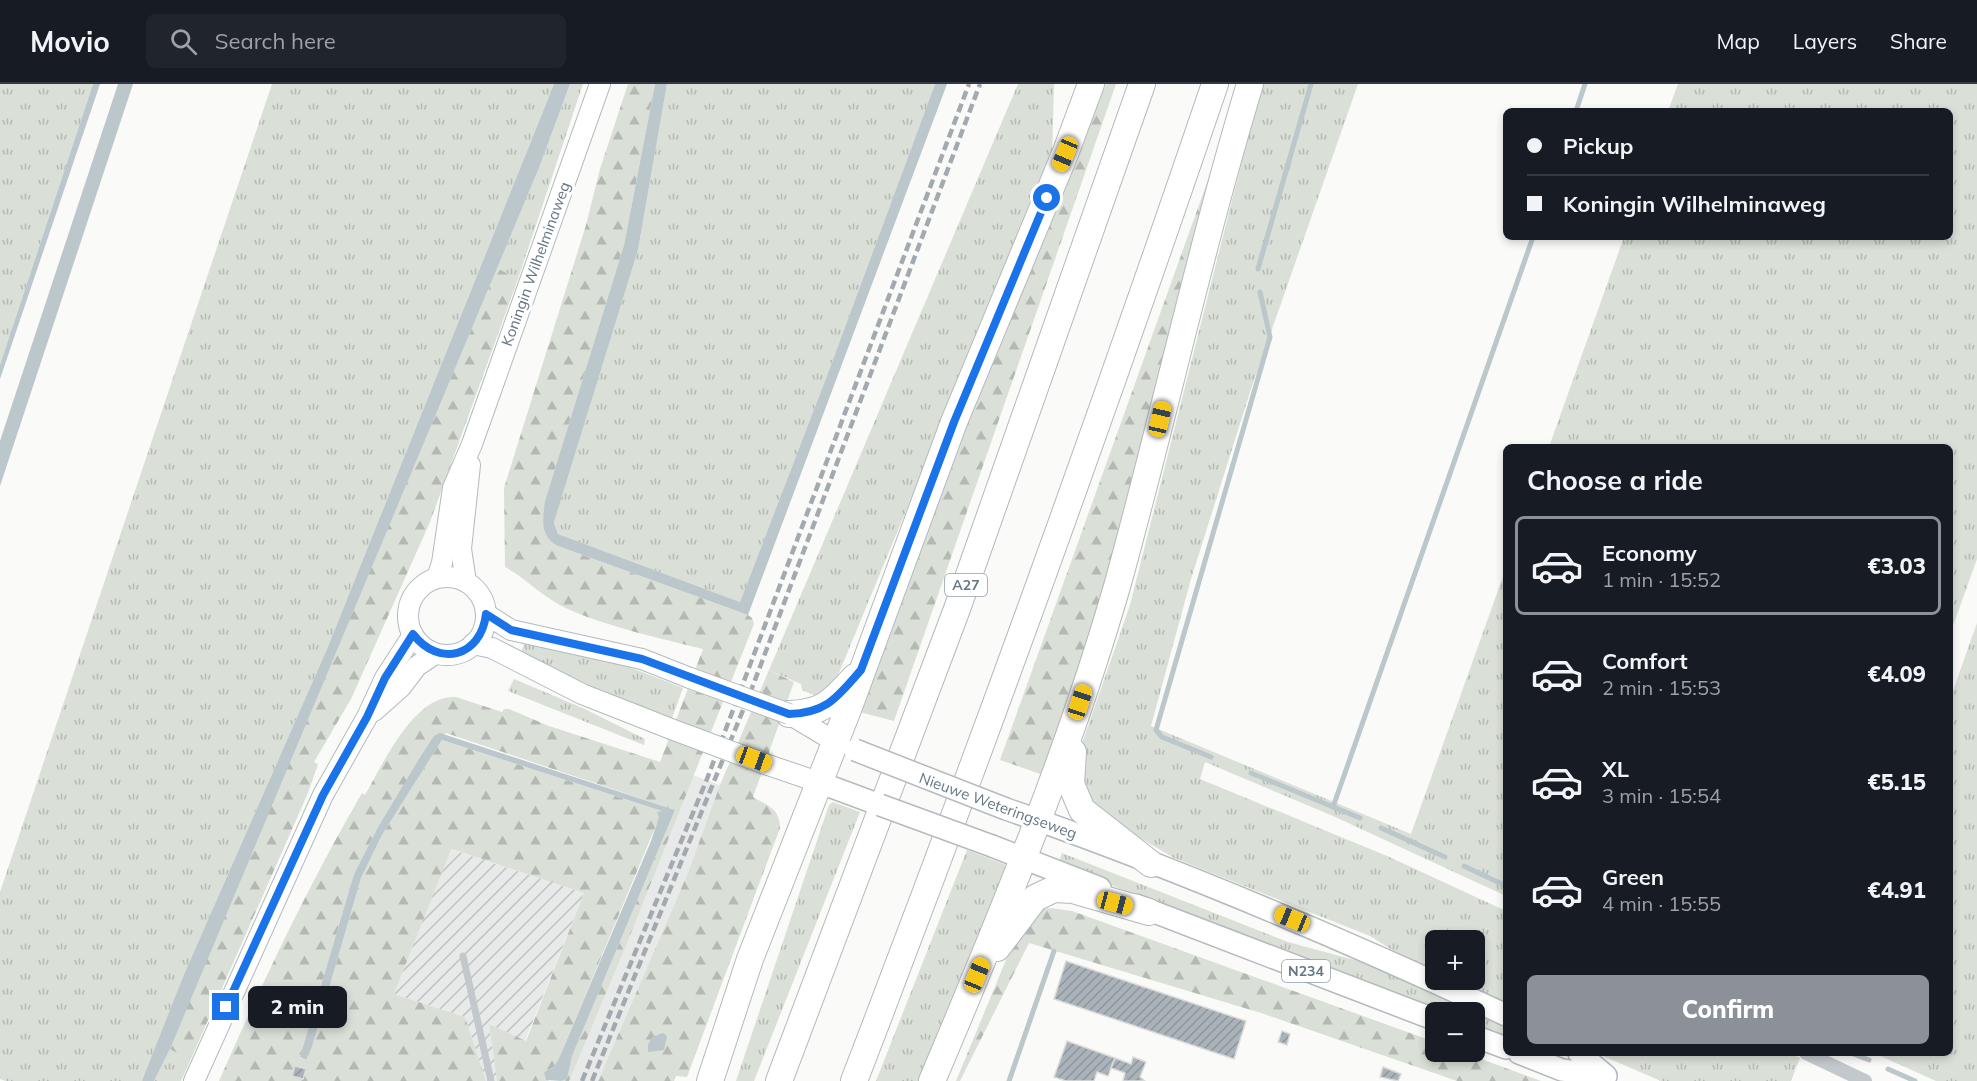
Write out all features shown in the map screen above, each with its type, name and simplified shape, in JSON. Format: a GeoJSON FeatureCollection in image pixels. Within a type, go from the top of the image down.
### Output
{"type":"FeatureCollection","features":[{"type":"Feature","properties":{"kind":"highway"},"geometry":{"type":"LineString","coordinates":[[710,1081],[750,959],[829,787],[845,746],[861,670],[954,422],[1065,154],[1091,84]]}},
{"type":"Feature","properties":{"kind":"highway","name":"A27"},"geometry":{"type":"LineString","coordinates":[[779,1081],[957,609],[1142,84]]}},
{"type":"Feature","properties":{"kind":"highway"},"geometry":{"type":"LineString","coordinates":[[854,1081],[938,861],[1108,397],[1215,84]]}},
{"type":"Feature","properties":{"kind":"highway"},"geometry":{"type":"LineString","coordinates":[[932,1081],[977,975],[1071,730],[1117,584],[1186,309],[1250,84]]}},
{"type":"Feature","properties":{"kind":"highway"},"geometry":{"type":"LineString","coordinates":[[789,714],[809,713],[828,705],[861,670]]}},
{"type":"Feature","properties":{"kind":"highway"},"geometry":{"type":"LineString","coordinates":[[1071,730],[1074,760],[1071,784],[1078,804],[1090,818],[1151,864]]}},
{"type":"Feature","properties":{"kind":"highway"},"geometry":{"type":"LineString","coordinates":[[977,975],[1035,898],[1048,890],[1060,887],[1149,912]]}},
{"type":"Feature","properties":{"kind":"main road","name":"Koningin Wilhelminaweg"},"geometry":{"type":"LineString","coordinates":[[436,578],[442,563],[453,488],[472,444],[600,84]]}},
{"type":"Feature","properties":{"kind":"main road","name":"Koningin Wilhelminaweg"},"geometry":{"type":"LineString","coordinates":[[466,582],[461,549],[472,444]]}},
{"type":"Feature","properties":{"kind":"main road"},"geometry":{"type":"LineString","coordinates":[[436,578],[456,578],[466,582],[480,596],[486,614],[484,626],[473,644],[454,654],[435,654],[421,645],[413,634],[409,624],[411,601],[417,591],[436,578]]}},
{"type":"Feature","properties":{"kind":"main road","name":"Nieuwe Weteringseweg"},"geometry":{"type":"LineString","coordinates":[[486,614],[511,630],[615,652],[789,714],[845,746],[1151,864],[1391,961],[1503,1014]]}},
{"type":"Feature","properties":{"kind":"main road"},"geometry":{"type":"LineString","coordinates":[[194,1081],[323,795],[367,717],[393,683],[413,634]]}},
{"type":"Feature","properties":{"kind":"main road","name":"N234"},"geometry":{"type":"LineString","coordinates":[[473,644],[492,648],[582,694],[671,729],[1022,857],[1103,889],[1149,912],[1425,1016]]}},
{"type":"Feature","properties":{"kind":"main road"},"geometry":{"type":"LineString","coordinates":[[393,683],[435,654]]}},
{"type":"Feature","properties":{"kind":"main road"},"geometry":{"type":"LineString","coordinates":[[1485,1040],[1503,1047]]}},
{"type":"Feature","properties":{"kind":"main road"},"geometry":{"type":"LineString","coordinates":[[1527,1056],[1562,1070],[1611,1078]]}},
{"type":"Feature","properties":{"kind":"main road"},"geometry":{"type":"LineString","coordinates":[[1583,1056],[1611,1078]]}},
{"type":"Feature","properties":{"kind":"street"},"geometry":{"type":"LineString","coordinates":[[1812,1056],[1865,1081]]}},
{"type":"Feature","properties":{"kind":"lane"},"geometry":{"type":"LineString","coordinates":[[463,956],[491,1081]]}},
{"type":"Feature","properties":{"kind":"shaded area"},"geometry":{"type":"Polygon","coordinates":[[[93,84],[100,84],[0,379],[0,365],[93,84]]]}},
{"type":"Feature","properties":{"kind":"shaded area"},"geometry":{"type":"Polygon","coordinates":[[[118,84],[133,84],[0,486],[0,441],[118,84]]]}},
{"type":"Feature","properties":{"kind":"shaded area"},"geometry":{"type":"Polygon","coordinates":[[[554,84],[570,84],[539,168],[170,1049],[154,1081],[142,1081],[185,972],[327,649],[554,84]]]}},
{"type":"Feature","properties":{"kind":"shaded area"},"geometry":{"type":"Polygon","coordinates":[[[655,84],[667,84],[638,250],[554,522],[558,534],[740,602],[935,84],[947,84],[748,615],[558,546],[545,532],[545,501],[624,245],[655,84]]]}},
{"type":"Feature","properties":{"kind":"shaded area"},"geometry":{"type":"Polygon","coordinates":[[[440,733],[675,810],[572,1056],[567,1079],[546,1080],[544,1072],[554,1067],[560,1056],[651,841],[659,817],[657,812],[662,811],[442,740],[382,835],[361,878],[312,1047],[306,1060],[300,1057],[354,874],[377,829],[419,759],[434,736],[440,733]]]}},
{"type":"Feature","properties":{"kind":"shaded area"},"geometry":{"type":"Polygon","coordinates":[[[693,775],[720,785],[687,875],[598,1081],[569,1081],[693,775]]]}},
{"type":"Feature","properties":{"kind":"shaded area"},"geometry":{"type":"Polygon","coordinates":[[[450,849],[584,893],[525,1041],[489,1024],[497,1081],[486,1081],[465,1017],[394,994],[450,849]]]}},
{"type":"Feature","properties":{"kind":"shaded area"},"geometry":{"type":"Polygon","coordinates":[[[663,1033],[667,1036],[664,1050],[648,1052],[648,1045],[652,1037],[663,1033]]]}},
{"type":"Feature","properties":{"kind":"green space"},"geometry":{"type":"Polygon","coordinates":[[[0,84],[93,84],[0,365],[0,84]]]}},
{"type":"Feature","properties":{"kind":"green space"},"geometry":{"type":"Polygon","coordinates":[[[272,84],[554,84],[327,649],[185,972],[142,1081],[6,1081],[0,1079],[0,892],[272,84]]]}},
{"type":"Feature","properties":{"kind":"green space"},"geometry":{"type":"Polygon","coordinates":[[[570,84],[583,84],[518,279],[497,268],[539,168],[570,84]]]}},
{"type":"Feature","properties":{"kind":"green space"},"geometry":{"type":"Polygon","coordinates":[[[628,84],[655,84],[624,245],[545,501],[558,546],[748,615],[754,624],[627,943],[569,1081],[561,1081],[567,1078],[572,1056],[675,810],[446,733],[377,829],[354,874],[300,1058],[306,1060],[312,1047],[361,878],[382,835],[442,740],[662,811],[560,1056],[554,1067],[544,1072],[549,1081],[497,1081],[489,1024],[526,1041],[584,893],[451,849],[394,994],[465,1017],[486,1081],[219,1081],[286,935],[342,828],[362,793],[365,795],[402,733],[427,707],[441,699],[456,697],[502,712],[504,709],[509,709],[549,726],[660,762],[703,649],[653,637],[570,610],[553,601],[505,567],[504,488],[586,225],[600,169],[628,84]]]}},
{"type":"Feature","properties":{"kind":"green space"},"geometry":{"type":"Polygon","coordinates":[[[667,84],[935,84],[740,602],[558,534],[554,521],[638,250],[667,84]]]}},
{"type":"Feature","properties":{"kind":"green space"},"geometry":{"type":"Polygon","coordinates":[[[1018,84],[1054,84],[1052,158],[836,680],[818,697],[802,690],[801,684],[769,670],[1018,84]]]}},
{"type":"Feature","properties":{"kind":"green space"},"geometry":{"type":"Polygon","coordinates":[[[1106,84],[1116,84],[894,721],[852,710],[986,367],[1106,84]]]}},
{"type":"Feature","properties":{"kind":"green space"},"geometry":{"type":"Polygon","coordinates":[[[1264,84],[1358,84],[1251,389],[1191,579],[1151,726],[1411,834],[1503,576],[1503,895],[1333,816],[1205,762],[1200,779],[1387,856],[1503,910],[1503,1010],[1461,990],[1485,990],[1485,930],[1425,930],[1425,971],[1370,936],[1174,858],[1101,815],[1093,807],[1082,785],[1078,755],[1130,605],[1251,125],[1264,84]]]}},
{"type":"Feature","properties":{"kind":"green space"},"geometry":{"type":"Polygon","coordinates":[[[1678,84],[1977,84],[1977,559],[1953,626],[1953,444],[1550,444],[1623,240],[1953,240],[1953,108],[1669,108],[1678,84]]]}},
{"type":"Feature","properties":{"kind":"green space"},"geometry":{"type":"Polygon","coordinates":[[[1213,166],[1131,520],[1049,777],[1000,760],[1213,166]]]}},
{"type":"Feature","properties":{"kind":"green space"},"geometry":{"type":"Polygon","coordinates":[[[497,268],[518,279],[430,522],[351,699],[314,762],[318,764],[308,793],[190,1061],[170,1049],[497,268]]]}},
{"type":"Feature","properties":{"kind":"green space"},"geometry":{"type":"Polygon","coordinates":[[[1977,623],[1977,1081],[1936,1081],[1881,1056],[1953,1056],[1953,691],[1977,623]]]}},
{"type":"Feature","properties":{"kind":"green space"},"geometry":{"type":"Polygon","coordinates":[[[526,639],[614,661],[683,688],[671,721],[601,695],[520,655],[526,639]]]}},
{"type":"Feature","properties":{"kind":"green space"},"geometry":{"type":"Polygon","coordinates":[[[769,670],[794,682],[753,797],[776,812],[780,828],[687,1077],[676,1076],[674,1081],[598,1081],[687,875],[720,785],[769,670]]]}},
{"type":"Feature","properties":{"kind":"green space"},"geometry":{"type":"Polygon","coordinates":[[[514,679],[585,709],[645,739],[644,745],[508,691],[514,679]]]}},
{"type":"Feature","properties":{"kind":"green space"},"geometry":{"type":"Polygon","coordinates":[[[833,802],[860,812],[754,1081],[736,1081],[829,805],[833,802]]]}},
{"type":"Feature","properties":{"kind":"green space"},"geometry":{"type":"Polygon","coordinates":[[[967,850],[1006,865],[947,1023],[922,1081],[876,1081],[967,850]]]}},
{"type":"Feature","properties":{"kind":"green space"},"geometry":{"type":"Polygon","coordinates":[[[1062,853],[1288,942],[1373,965],[1425,988],[1425,990],[1430,990],[1458,1002],[1425,1002],[1425,1005],[1058,865],[1062,853]]]}},
{"type":"Feature","properties":{"kind":"green space"},"geometry":{"type":"Polygon","coordinates":[[[1050,908],[1072,911],[1425,1038],[1425,1062],[1485,1060],[1541,1081],[1457,1081],[1261,1013],[1029,943],[960,1081],[956,1081],[1008,955],[1038,910],[1050,908]]]}},
{"type":"Feature","properties":{"kind":"green space"},"geometry":{"type":"Polygon","coordinates":[[[1485,1014],[1503,1022],[1503,1035],[1485,1028],[1485,1014]]]}},
{"type":"Feature","properties":{"kind":"green space"},"geometry":{"type":"Polygon","coordinates":[[[170,1049],[190,1061],[181,1081],[154,1081],[170,1049]]]}},
{"type":"Feature","properties":{"kind":"green space"},"geometry":{"type":"Polygon","coordinates":[[[1603,1056],[1796,1056],[1800,1058],[1791,1081],[1661,1081],[1603,1056]]]}},
{"type":"Feature","properties":{"kind":"building"},"geometry":{"type":"Polygon","coordinates":[[[1066,961],[1246,1021],[1234,1059],[1054,999],[1066,961]]]}},
{"type":"Feature","properties":{"kind":"building"},"geometry":{"type":"Polygon","coordinates":[[[1282,1031],[1290,1034],[1287,1045],[1278,1042],[1282,1031]]]}},
{"type":"Feature","properties":{"kind":"building"},"geometry":{"type":"Polygon","coordinates":[[[1067,1041],[1115,1058],[1108,1076],[1097,1072],[1094,1081],[1066,1081],[1054,1077],[1067,1041]]]}},
{"type":"Feature","properties":{"kind":"building"},"geometry":{"type":"Polygon","coordinates":[[[1133,1057],[1146,1062],[1140,1077],[1145,1081],[1123,1081],[1125,1073],[1111,1068],[1115,1058],[1131,1064],[1133,1057]]]}},
{"type":"Feature","properties":{"kind":"building"},"geometry":{"type":"Polygon","coordinates":[[[295,1066],[306,1069],[303,1079],[292,1076],[295,1066]]]}},
{"type":"Feature","properties":{"kind":"building"},"geometry":{"type":"Polygon","coordinates":[[[1383,1067],[1401,1074],[1398,1081],[1380,1077],[1383,1067]]]}},
{"type":"Feature","properties":{"kind":"waterway"},"geometry":{"type":"LineString","coordinates":[[1258,269],[1311,84]]}},
{"type":"Feature","properties":{"kind":"waterway"},"geometry":{"type":"LineString","coordinates":[[1577,108],[1585,84]]}},
{"type":"Feature","properties":{"kind":"waterway"},"geometry":{"type":"LineString","coordinates":[[1333,807],[1532,240]]}},
{"type":"Feature","properties":{"kind":"waterway"},"geometry":{"type":"LineString","coordinates":[[1211,757],[1162,737],[1156,730],[1270,337],[1260,292]]}},
{"type":"Feature","properties":{"kind":"waterway"},"geometry":{"type":"LineString","coordinates":[[1251,773],[1360,818]]}},
{"type":"Feature","properties":{"kind":"waterway"},"geometry":{"type":"LineString","coordinates":[[1381,828],[1445,857]]}},
{"type":"Feature","properties":{"kind":"waterway"},"geometry":{"type":"LineString","coordinates":[[1464,866],[1503,885]]}},
{"type":"Feature","properties":{"kind":"waterway"},"geometry":{"type":"LineString","coordinates":[[1009,1081],[1054,951]]}},
{"type":"Feature","properties":{"kind":"waterway"},"geometry":{"type":"LineString","coordinates":[[1859,1056],[1869,1060]]}},
{"type":"Feature","properties":{"kind":"waterway"},"geometry":{"type":"LineString","coordinates":[[1888,1069],[1915,1081]]}},
{"type":"Feature","properties":{"kind":"railway"},"geometry":{"type":"LineString","coordinates":[[582,1081],[707,779],[969,84]]}},
{"type":"Feature","properties":{"kind":"railway"},"geometry":{"type":"LineString","coordinates":[[592,1081],[752,688],[980,84]]}},
{"type":"Feature","properties":{"kind":"route"},"geometry":{"type":"LineString","coordinates":[[226,1007],[323,795],[367,717],[385,678],[402,655],[413,634],[421,645],[435,654],[454,654],[464,651],[480,636],[486,614],[492,620],[511,630],[642,659],[789,714],[809,713],[828,705],[836,698],[861,670],[954,422],[1047,198]]}}]}
